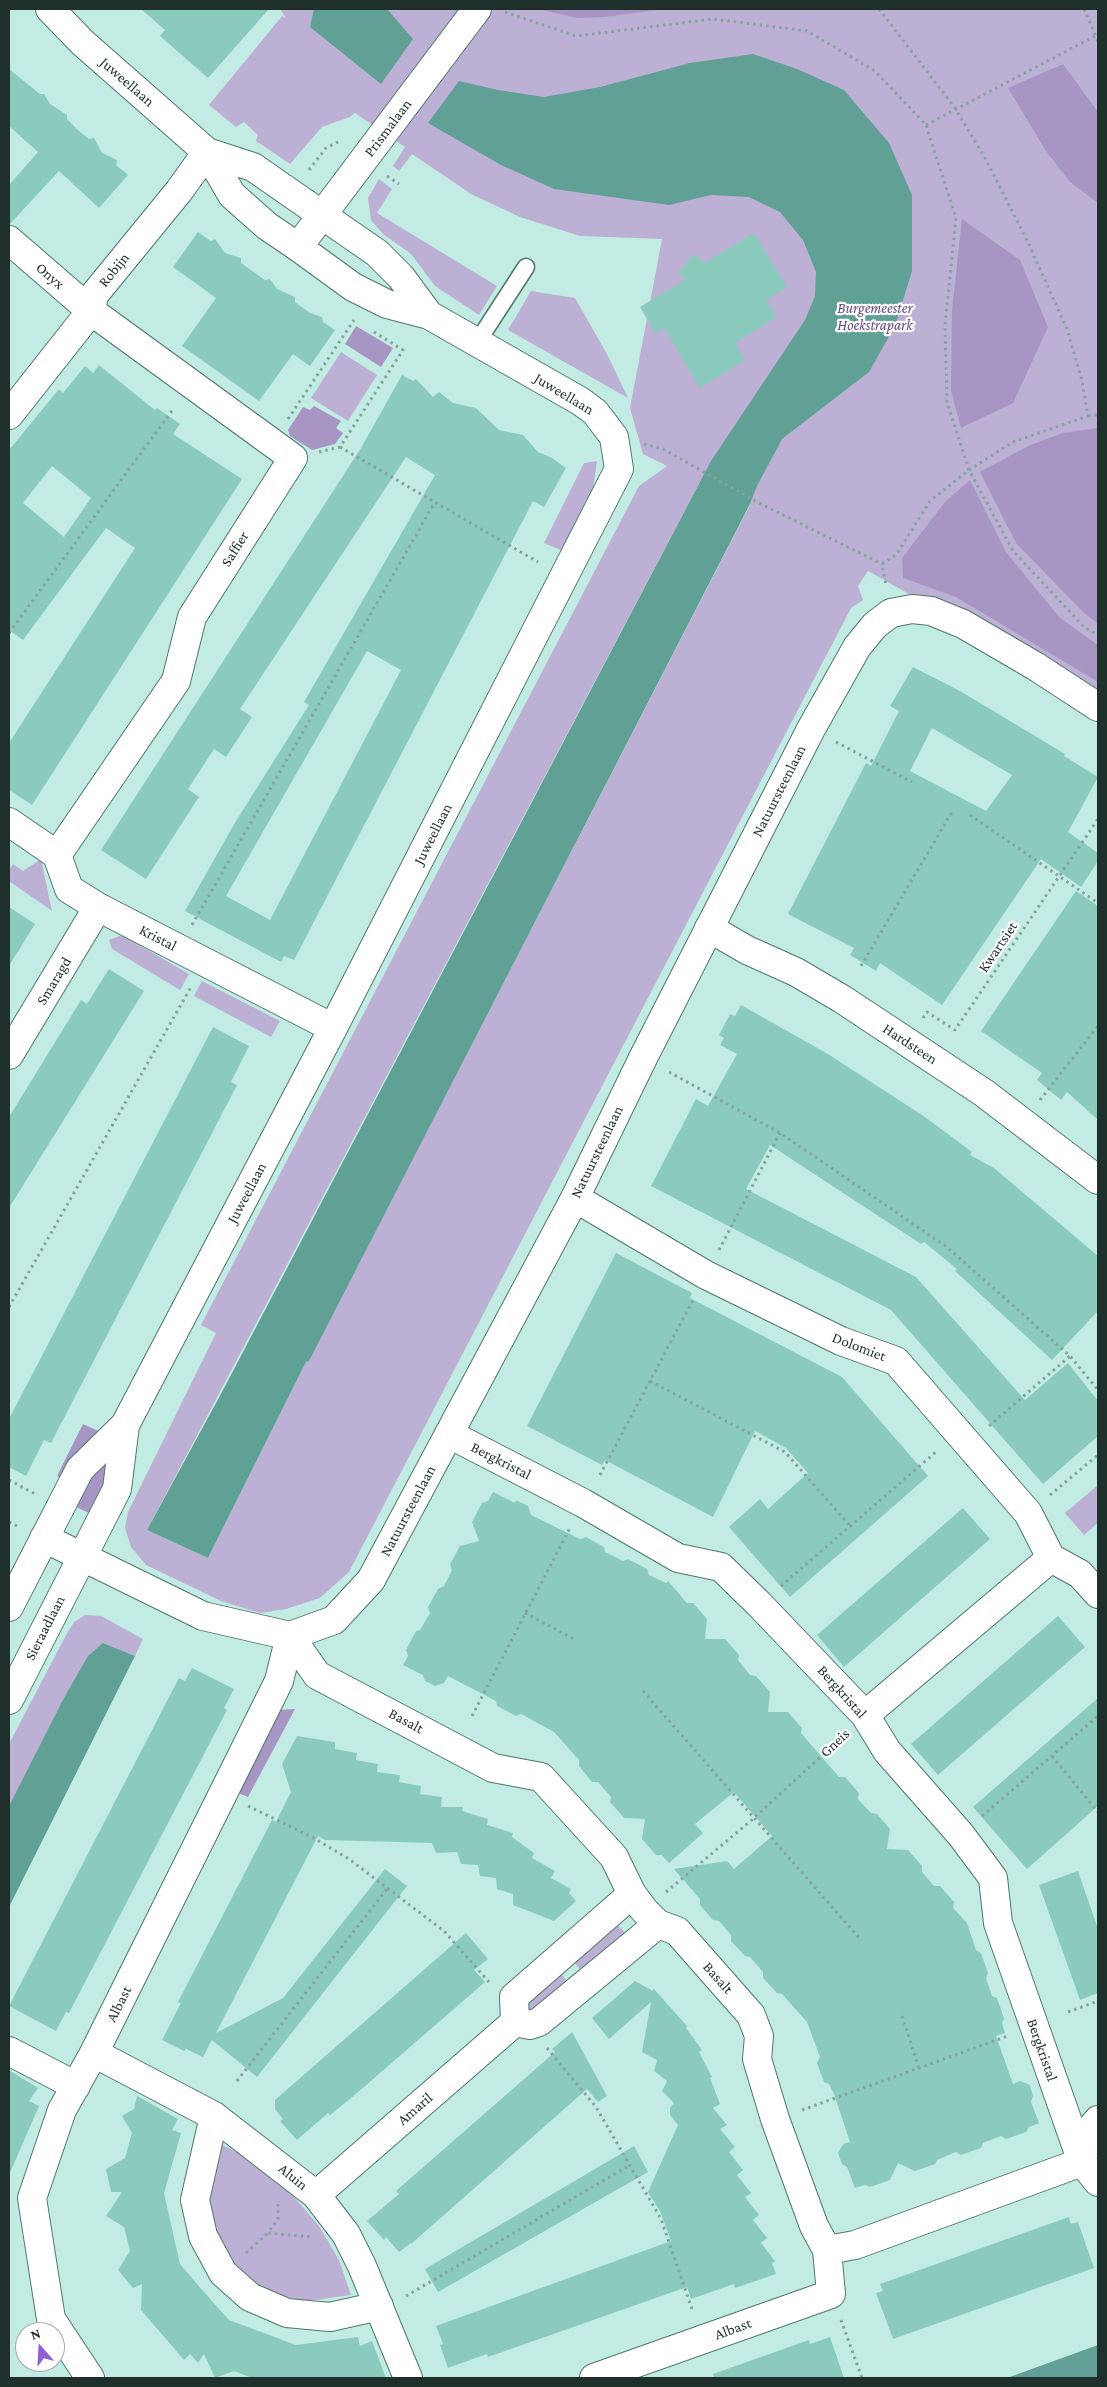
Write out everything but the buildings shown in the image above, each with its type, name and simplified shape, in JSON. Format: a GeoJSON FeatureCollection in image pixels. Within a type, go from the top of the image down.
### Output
{"type":"FeatureCollection","features":[{"type":"Feature","properties":{"kind":"street","name":"Juweellaan"},"geometry":{"type":"LineString","coordinates":[[44,1538],[80,1469],[125,1425],[333,1028],[620,469],[614,437],[595,412],[580,401],[476,344],[429,315],[387,304],[353,287],[267,226],[232,195],[207,152],[83,43],[50,9]]}},
{"type":"Feature","properties":{"kind":"street","name":"Prismalaan"},"geometry":{"type":"LineString","coordinates":[[298,247],[477,9]]}},
{"type":"Feature","properties":{"kind":"street","name":"Juweellaan"},"geometry":{"type":"LineString","coordinates":[[207,152],[253,167],[377,253],[401,277],[429,315]]}},
{"type":"Feature","properties":{"kind":"street","name":"Robijn"},"geometry":{"type":"LineString","coordinates":[[9,415],[91,311],[94,295],[179,191],[207,152]]}},
{"type":"Feature","properties":{"kind":"street","name":"Onyx"},"geometry":{"type":"LineString","coordinates":[[9,240],[91,311]]}},
{"type":"Feature","properties":{"kind":"street"},"geometry":{"type":"LineString","coordinates":[[91,311],[293,458]]}},
{"type":"Feature","properties":{"kind":"street","name":"Saffier"},"geometry":{"type":"LineString","coordinates":[[57,855],[176,681],[192,617],[293,458]]}},
{"type":"Feature","properties":{"kind":"street"},"geometry":{"type":"LineString","coordinates":[[891,613],[912,609],[931,611],[964,624],[1035,666],[1098,707]]}},
{"type":"Feature","properties":{"kind":"street","name":"Natuursteenlaan"},"geometry":{"type":"LineString","coordinates":[[290,1636],[334,1620],[371,1580],[575,1198],[643,1058],[811,729],[857,647],[875,625],[891,613]]}},
{"type":"Feature","properties":{"kind":"street"},"geometry":{"type":"LineString","coordinates":[[9,822],[57,855]]}},
{"type":"Feature","properties":{"kind":"street","name":"Kristal"},"geometry":{"type":"LineString","coordinates":[[57,855],[69,890],[98,907],[333,1028]]}},
{"type":"Feature","properties":{"kind":"street","name":"Smaragd"},"geometry":{"type":"LineString","coordinates":[[9,1055],[98,907]]}},
{"type":"Feature","properties":{"kind":"street","name":"Hardsteen"},"geometry":{"type":"LineString","coordinates":[[709,928],[747,950],[796,972],[908,1042],[1024,1121],[1098,1180]]}},
{"type":"Feature","properties":{"kind":"street","name":"Dolomiet"},"geometry":{"type":"LineString","coordinates":[[575,1198],[706,1275],[841,1341],[896,1361],[1028,1513],[1051,1558]]}},
{"type":"Feature","properties":{"kind":"street","name":"Juweellaan"},"geometry":{"type":"LineString","coordinates":[[82,1555],[117,1489],[125,1425]]}},
{"type":"Feature","properties":{"kind":"street","name":"Bergkristal"},"geometry":{"type":"LineString","coordinates":[[449,1434],[583,1503],[678,1558],[721,1567],[760,1604],[865,1715],[887,1751],[961,1835],[993,1878],[998,1923],[1034,2027],[1090,2172]]}},
{"type":"Feature","properties":{"kind":"street"},"geometry":{"type":"LineString","coordinates":[[9,1607],[44,1538],[203,1616],[290,1636]]}},
{"type":"Feature","properties":{"kind":"street","name":"Sieraadlaan"},"geometry":{"type":"LineString","coordinates":[[9,1700],[82,1555]]}},
{"type":"Feature","properties":{"kind":"street"},"geometry":{"type":"LineString","coordinates":[[865,1715],[1051,1558],[1080,1574],[1098,1594]]}},
{"type":"Feature","properties":{"kind":"street","name":"Albast"},"geometry":{"type":"LineString","coordinates":[[90,2378],[51,2320],[32,2198],[62,2110],[94,2053],[279,1681],[290,1636]]}},
{"type":"Feature","properties":{"kind":"street","name":"Basalt"},"geometry":{"type":"LineString","coordinates":[[290,1636],[317,1675],[493,1768],[541,1777],[614,1857],[645,1909],[676,1931],[751,2015],[759,2036],[757,2059],[776,2119],[814,2226],[827,2250]]}},
{"type":"Feature","properties":{"kind":"street"},"geometry":{"type":"LineString","coordinates":[[645,1909],[539,2022],[530,2025],[515,2022],[514,1997],[645,1909]]}},
{"type":"Feature","properties":{"kind":"street","name":"Amaril"},"geometry":{"type":"LineString","coordinates":[[316,2196],[515,2022]]}},
{"type":"Feature","properties":{"kind":"street"},"geometry":{"type":"LineString","coordinates":[[9,2050],[76,2086]]}},
{"type":"Feature","properties":{"kind":"street","name":"Aluin"},"geometry":{"type":"LineString","coordinates":[[94,2053],[214,2116],[316,2196],[346,2234],[380,2308],[408,2378]]}},
{"type":"Feature","properties":{"kind":"street"},"geometry":{"type":"LineString","coordinates":[[214,2116],[196,2200],[203,2236],[223,2274],[250,2297],[287,2313],[330,2317],[380,2308]]}},
{"type":"Feature","properties":{"kind":"street"},"geometry":{"type":"LineString","coordinates":[[831,2294],[827,2250],[855,2245],[1090,2172],[1086,2134],[1098,2120]]}},
{"type":"Feature","properties":{"kind":"street","name":"Albast"},"geometry":{"type":"LineString","coordinates":[[594,2378],[831,2294]]}},
{"type":"Feature","properties":{"kind":"lane"},"geometry":{"type":"LineString","coordinates":[[476,344],[526,267]]}},
{"type":"Feature","properties":{"kind":"path"},"geometry":{"type":"LineString","coordinates":[[495,9],[576,36],[714,19],[807,31],[876,71],[926,125],[956,218],[945,325],[947,402],[968,470],[1013,551],[1084,627],[1098,634]]}},
{"type":"Feature","properties":{"kind":"path"},"geometry":{"type":"LineString","coordinates":[[879,9],[955,108],[985,158],[1010,206],[1067,329],[1082,381],[1088,416]]}},
{"type":"Feature","properties":{"kind":"path"},"geometry":{"type":"LineString","coordinates":[[1084,9],[1098,41]]}},
{"type":"Feature","properties":{"kind":"path"},"geometry":{"type":"LineString","coordinates":[[926,125],[955,108],[1095,36]]}},
{"type":"Feature","properties":{"kind":"path"},"geometry":{"type":"LineString","coordinates":[[348,316],[362,325]]}},
{"type":"Feature","properties":{"kind":"path"},"geometry":{"type":"LineString","coordinates":[[272,443],[354,320]]}},
{"type":"Feature","properties":{"kind":"path"},"geometry":{"type":"LineString","coordinates":[[340,448],[403,350],[370,330]]}},
{"type":"Feature","properties":{"kind":"path"},"geometry":{"type":"LineString","coordinates":[[9,633],[191,384]]}},
{"type":"Feature","properties":{"kind":"path"},"geometry":{"type":"LineString","coordinates":[[882,564],[896,555],[930,501],[968,470],[1013,442],[1088,416],[1098,415]]}},
{"type":"Feature","properties":{"kind":"path"},"geometry":{"type":"LineString","coordinates":[[614,437],[662,448],[761,504],[882,564]]}},
{"type":"Feature","properties":{"kind":"path"},"geometry":{"type":"LineString","coordinates":[[293,458],[340,448],[565,578]]}},
{"type":"Feature","properties":{"kind":"path"},"geometry":{"type":"LineString","coordinates":[[179,949],[435,502]]}},
{"type":"Feature","properties":{"kind":"path"},"geometry":{"type":"LineString","coordinates":[[882,564],[891,613]]}},
{"type":"Feature","properties":{"kind":"path"},"geometry":{"type":"LineString","coordinates":[[811,729],[912,782]]}},
{"type":"Feature","properties":{"kind":"path"},"geometry":{"type":"LineString","coordinates":[[861,966],[952,812]]}},
{"type":"Feature","properties":{"kind":"path"},"geometry":{"type":"LineString","coordinates":[[970,815],[1098,902]]}},
{"type":"Feature","properties":{"kind":"path","name":"Kwartsiet"},"geometry":{"type":"LineString","coordinates":[[908,1042],[927,1012],[955,1030],[1098,819]]}},
{"type":"Feature","properties":{"kind":"path"},"geometry":{"type":"LineString","coordinates":[[9,1307],[205,962]]}},
{"type":"Feature","properties":{"kind":"path"},"geometry":{"type":"LineString","coordinates":[[1024,1121],[1098,1026]]}},
{"type":"Feature","properties":{"kind":"path"},"geometry":{"type":"LineString","coordinates":[[643,1058],[780,1133],[947,1247],[1070,1356],[1098,1390]]}},
{"type":"Feature","properties":{"kind":"path"},"geometry":{"type":"LineString","coordinates":[[600,1475],[780,1133]]}},
{"type":"Feature","properties":{"kind":"path"},"geometry":{"type":"LineString","coordinates":[[760,1604],[851,1527],[1070,1356]]}},
{"type":"Feature","properties":{"kind":"path"},"geometry":{"type":"LineString","coordinates":[[650,1381],[785,1452],[851,1527]]}},
{"type":"Feature","properties":{"kind":"path"},"geometry":{"type":"LineString","coordinates":[[1028,1513],[1098,1455]]}},
{"type":"Feature","properties":{"kind":"path"},"geometry":{"type":"LineString","coordinates":[[472,1716],[583,1503]]}},
{"type":"Feature","properties":{"kind":"path"},"geometry":{"type":"LineString","coordinates":[[9,1522],[17,1526]]}},
{"type":"Feature","properties":{"kind":"path"},"geometry":{"type":"LineString","coordinates":[[525,1613],[574,1639]]}},
{"type":"Feature","properties":{"kind":"path"},"geometry":{"type":"LineString","coordinates":[[643,1691],[860,1940]]}},
{"type":"Feature","properties":{"kind":"path","name":"Gneis"},"geometry":{"type":"LineString","coordinates":[[645,1909],[753,1819],[865,1715]]}},
{"type":"Feature","properties":{"kind":"path"},"geometry":{"type":"LineString","coordinates":[[961,1835],[1098,1716]]}},
{"type":"Feature","properties":{"kind":"path"},"geometry":{"type":"LineString","coordinates":[[1052,1756],[1098,1812]]}},
{"type":"Feature","properties":{"kind":"path"},"geometry":{"type":"LineString","coordinates":[[223,1794],[312,1837],[349,1859],[444,1931],[492,1986],[515,2022],[546,2048],[596,2107],[661,2219],[702,2340]]}},
{"type":"Feature","properties":{"kind":"path"},"geometry":{"type":"LineString","coordinates":[[237,2080],[387,1889]]}},
{"type":"Feature","properties":{"kind":"path"},"geometry":{"type":"LineString","coordinates":[[1068,2012],[1098,2001]]}},
{"type":"Feature","properties":{"kind":"path"},"geometry":{"type":"LineString","coordinates":[[902,2016],[920,2068]]}},
{"type":"Feature","properties":{"kind":"path"},"geometry":{"type":"LineString","coordinates":[[776,2119],[1034,2027]]}},
{"type":"Feature","properties":{"kind":"path"},"geometry":{"type":"LineString","coordinates":[[380,2308],[630,2165]]}},
{"type":"Feature","properties":{"kind":"path"},"geometry":{"type":"LineString","coordinates":[[279,2166],[278,2219],[268,2233],[306,2238],[346,2234]]}},
{"type":"Feature","properties":{"kind":"path"},"geometry":{"type":"LineString","coordinates":[[831,2294],[862,2378]]}},
{"type":"Feature","properties":{"kind":"green space","name":"Burgemeester Hoekstrapark"},"geometry":{"type":"Polygon","coordinates":[[[280,9],[1098,9],[1098,700],[868,571],[858,586],[863,600],[851,608],[349,1572],[320,1598],[286,1609],[260,1613],[221,1601],[146,1565],[131,1547],[125,1528],[128,1512],[216,1333],[201,1325],[639,486],[667,466],[643,454],[630,408],[662,239],[580,236],[520,217],[471,194],[412,154],[399,171],[393,166],[405,147],[355,113],[350,117],[322,127],[290,164],[256,141],[258,135],[244,122],[236,127],[209,105],[282,16],[286,18],[280,9]],[[700,482],[147,1530],[208,1558],[306,1362],[309,1360],[750,505],[700,482]]]}},
{"type":"Feature","properties":{"kind":"green space"},"geometry":{"type":"Polygon","coordinates":[[[379,179],[392,189],[377,213],[497,286],[479,315],[435,286],[411,254],[383,234],[371,220],[368,198],[379,179]]]}},
{"type":"Feature","properties":{"kind":"green space"},"geometry":{"type":"Polygon","coordinates":[[[531,291],[575,298],[607,354],[628,398],[508,330],[531,291]]]}},
{"type":"Feature","properties":{"kind":"green space"},"geometry":{"type":"Polygon","coordinates":[[[341,352],[377,375],[348,421],[311,398],[341,352]]]}},
{"type":"Feature","properties":{"kind":"green space"},"geometry":{"type":"Polygon","coordinates":[[[597,461],[592,498],[563,551],[544,543],[584,463],[597,461]]]}},
{"type":"Feature","properties":{"kind":"green space"},"geometry":{"type":"Polygon","coordinates":[[[41,859],[52,911],[9,881],[9,870],[13,864],[23,871],[41,859]]]}},
{"type":"Feature","properties":{"kind":"green space"},"geometry":{"type":"Polygon","coordinates":[[[122,935],[189,974],[180,990],[112,949],[109,940],[122,935]]]}},
{"type":"Feature","properties":{"kind":"green space"},"geometry":{"type":"Polygon","coordinates":[[[202,981],[280,1021],[271,1037],[194,996],[202,981]]]}},
{"type":"Feature","properties":{"kind":"green space"},"geometry":{"type":"Polygon","coordinates":[[[1098,1485],[1098,1523],[1084,1535],[1065,1513],[1098,1485]]]}},
{"type":"Feature","properties":{"kind":"green space"},"geometry":{"type":"Polygon","coordinates":[[[85,1615],[101,1616],[143,1639],[135,1656],[103,1643],[9,1806],[9,1744],[65,1637],[74,1622],[85,1615]]]}},
{"type":"Feature","properties":{"kind":"green space"},"geometry":{"type":"Polygon","coordinates":[[[616,1923],[626,1934],[529,2016],[521,2006],[560,1972],[566,1980],[580,1969],[572,1960],[616,1923]]]}},
{"type":"Feature","properties":{"kind":"green space"},"geometry":{"type":"Polygon","coordinates":[[[222,2145],[249,2158],[284,2185],[319,2226],[339,2260],[351,2295],[301,2302],[253,2284],[218,2244],[207,2196],[222,2145]]]}},
{"type":"Feature","properties":{"kind":"shaded area"},"geometry":{"type":"Polygon","coordinates":[[[314,9],[387,9],[413,39],[381,84],[310,27],[314,9]]]}},
{"type":"Feature","properties":{"kind":"shaded area"},"geometry":{"type":"Polygon","coordinates":[[[538,9],[666,9],[604,17],[577,18],[538,9]]]}},
{"type":"Feature","properties":{"kind":"shaded area"},"geometry":{"type":"Polygon","coordinates":[[[753,54],[797,69],[844,90],[889,143],[912,195],[912,271],[895,326],[869,372],[782,439],[309,1361],[306,1362],[208,1558],[147,1530],[222,1392],[711,461],[805,320],[815,296],[816,272],[803,240],[780,212],[749,197],[711,195],[669,205],[554,189],[501,165],[428,123],[459,81],[498,90],[544,97],[600,87],[690,63],[753,54]]]}},
{"type":"Feature","properties":{"kind":"shaded area"},"geometry":{"type":"Polygon","coordinates":[[[1063,64],[1098,112],[1098,203],[1070,182],[1046,151],[1008,88],[1063,64]]]}},
{"type":"Feature","properties":{"kind":"shaded area"},"geometry":{"type":"Polygon","coordinates":[[[962,219],[1020,260],[1048,327],[1013,403],[961,428],[951,391],[952,310],[962,219]]]}},
{"type":"Feature","properties":{"kind":"shaded area"},"geometry":{"type":"Polygon","coordinates":[[[356,326],[393,348],[381,367],[345,344],[356,326]]]}},
{"type":"Feature","properties":{"kind":"shaded area"},"geometry":{"type":"Polygon","coordinates":[[[314,406],[341,421],[336,428],[343,433],[335,444],[312,450],[290,436],[288,430],[303,407],[310,410],[314,406]]]}},
{"type":"Feature","properties":{"kind":"shaded area"},"geometry":{"type":"Polygon","coordinates":[[[1098,428],[1098,624],[1084,613],[1016,543],[980,472],[1030,445],[1063,433],[1098,428]]]}},
{"type":"Feature","properties":{"kind":"shaded area"},"geometry":{"type":"Polygon","coordinates":[[[970,480],[1006,552],[1060,618],[1098,645],[1098,682],[956,597],[903,578],[902,558],[945,502],[970,480]]]}},
{"type":"Feature","properties":{"kind":"shaded area"},"geometry":{"type":"Polygon","coordinates":[[[83,1424],[105,1434],[66,1480],[57,1476],[83,1424]]]}},
{"type":"Feature","properties":{"kind":"shaded area"},"geometry":{"type":"Polygon","coordinates":[[[102,1465],[108,1467],[110,1476],[91,1514],[74,1506],[95,1470],[102,1465]]]}},
{"type":"Feature","properties":{"kind":"shaded area"},"geometry":{"type":"Polygon","coordinates":[[[103,1643],[135,1656],[9,1907],[9,1806],[65,1696],[88,1656],[103,1643]]]}},
{"type":"Feature","properties":{"kind":"shaded area"},"geometry":{"type":"Polygon","coordinates":[[[295,1709],[248,1797],[233,1791],[277,1710],[295,1709]]]}},
{"type":"Feature","properties":{"kind":"shaded area"},"geometry":{"type":"Polygon","coordinates":[[[1098,2345],[1098,2378],[1007,2378],[1098,2345]]]}}]}
